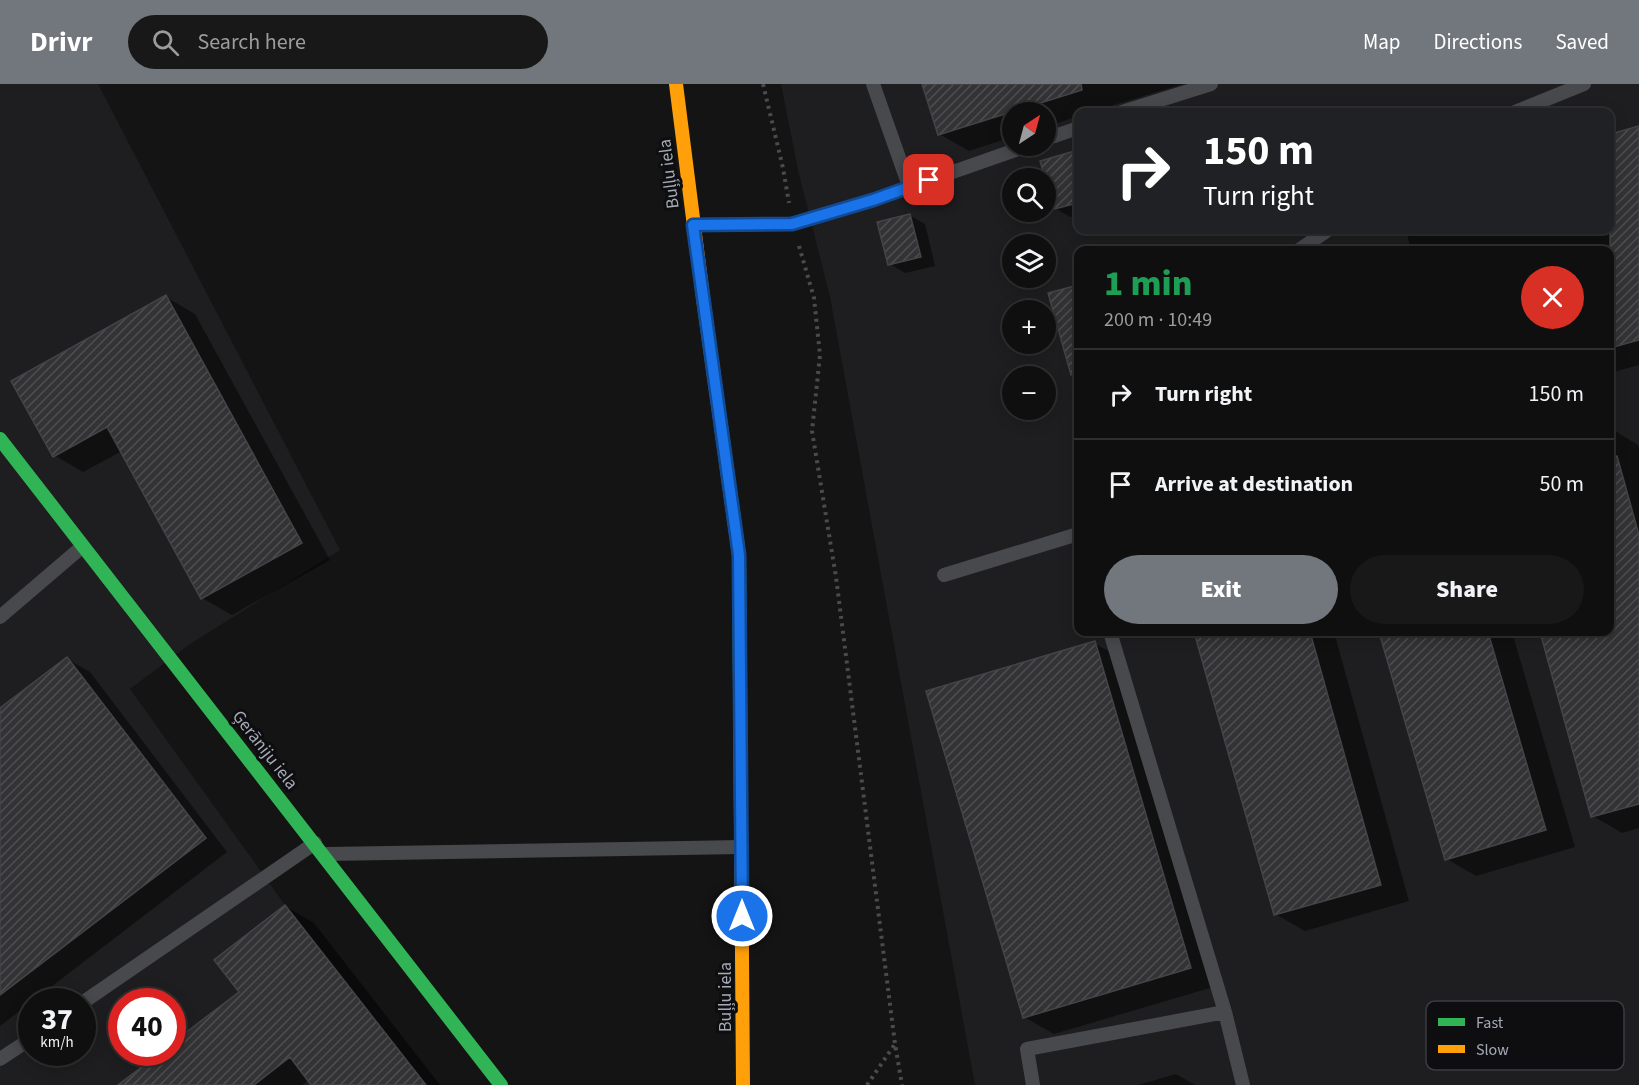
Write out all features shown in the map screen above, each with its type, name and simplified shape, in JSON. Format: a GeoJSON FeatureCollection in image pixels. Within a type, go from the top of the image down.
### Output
{"type":"FeatureCollection","features":[{"type":"Feature","properties":{"kind":"street","name":"Buļļu iela"},"geometry":{"type":"LineString","coordinates":[[676,84],[693,225],[739,555],[743,1085]]}},
{"type":"Feature","properties":{"kind":"street","name":"Ģerāniju iela"},"geometry":{"type":"LineString","coordinates":[[0,439],[501,1085]]}},
{"type":"Feature","properties":{"kind":"lane"},"geometry":{"type":"LineString","coordinates":[[873,84],[909,186]]}},
{"type":"Feature","properties":{"kind":"lane"},"geometry":{"type":"LineString","coordinates":[[1135,108],[1211,84]]}},
{"type":"Feature","properties":{"kind":"lane"},"geometry":{"type":"LineString","coordinates":[[1525,108],[1584,84]]}},
{"type":"Feature","properties":{"kind":"lane"},"geometry":{"type":"LineString","coordinates":[[1056,136],[1074,129]]}},
{"type":"Feature","properties":{"kind":"lane"},"geometry":{"type":"LineString","coordinates":[[693,225],[792,224],[873,200],[1002,154]]}},
{"type":"Feature","properties":{"kind":"lane"},"geometry":{"type":"LineString","coordinates":[[1305,246],[1322,234]]}},
{"type":"Feature","properties":{"kind":"lane"},"geometry":{"type":"LineString","coordinates":[[944,575],[1074,535]]}},
{"type":"Feature","properties":{"kind":"lane"},"geometry":{"type":"LineString","coordinates":[[0,617],[83,546]]}},
{"type":"Feature","properties":{"kind":"lane"},"geometry":{"type":"LineString","coordinates":[[1111,636],[1225,1012],[1243,1085]]}},
{"type":"Feature","properties":{"kind":"lane"},"geometry":{"type":"LineString","coordinates":[[96,993],[315,843]]}},
{"type":"Feature","properties":{"kind":"lane"},"geometry":{"type":"LineString","coordinates":[[324,854],[742,847]]}},
{"type":"Feature","properties":{"kind":"lane"},"geometry":{"type":"LineString","coordinates":[[1033,1085],[1027,1049],[1225,1012]]}},
{"type":"Feature","properties":{"kind":"lane"},"geometry":{"type":"LineString","coordinates":[[0,1059],[18,1047]]}},
{"type":"Feature","properties":{"kind":"path"},"geometry":{"type":"LineString","coordinates":[[763,84],[783,168],[792,224],[814,298],[820,355],[812,431],[836,577],[902,1085]]}},
{"type":"Feature","properties":{"kind":"path"},"geometry":{"type":"LineString","coordinates":[[867,1085],[895,1044]]}},
{"type":"Feature","properties":{"kind":"shaded area"},"geometry":{"type":"Polygon","coordinates":[[[0,84],[98,84],[340,550],[190,644],[130,689],[285,905],[426,1085],[0,1085],[0,84]]]}},
{"type":"Feature","properties":{"kind":"shaded area"},"geometry":{"type":"Polygon","coordinates":[[[781,84],[1639,84],[1639,1085],[975,1085],[830,297],[798,170],[781,84]]]}},
{"type":"Feature","properties":{"kind":"building"},"geometry":{"type":"Polygon","coordinates":[[[922,84],[1081,84],[1082,90],[1044,102],[1002,102],[1002,115],[938,135],[922,84]]]}},
{"type":"Feature","properties":{"kind":"building"},"geometry":{"type":"Polygon","coordinates":[[[1639,126],[1639,340],[1614,347],[1614,246],[1610,246],[1610,234],[1614,234],[1614,133],[1639,126]]]}},
{"type":"Feature","properties":{"kind":"building"},"geometry":{"type":"Polygon","coordinates":[[[1074,151],[1074,204],[1056,208],[1056,168],[1042,168],[1040,161],[1074,151]]]}},
{"type":"Feature","properties":{"kind":"building"},"geometry":{"type":"Polygon","coordinates":[[[910,214],[921,257],[888,265],[877,222],[910,214]]]}},
{"type":"Feature","properties":{"kind":"building"},"geometry":{"type":"Polygon","coordinates":[[[1074,286],[1074,375],[1071,375],[1056,322],[1056,300],[1050,300],[1048,293],[1074,286]]]}},
{"type":"Feature","properties":{"kind":"building"},"geometry":{"type":"Polygon","coordinates":[[[166,295],[302,543],[201,599],[107,427],[53,457],[11,381],[166,295]]]}},
{"type":"Feature","properties":{"kind":"building"},"geometry":{"type":"Polygon","coordinates":[[[1614,456],[1617,456],[1639,535],[1639,804],[1591,817],[1541,636],[1614,636],[1614,456]]]}},
{"type":"Feature","properties":{"kind":"building"},"geometry":{"type":"Polygon","coordinates":[[[1195,636],[1311,636],[1381,885],[1274,915],[1195,636]]]}},
{"type":"Feature","properties":{"kind":"building"},"geometry":{"type":"Polygon","coordinates":[[[1380,636],[1489,636],[1546,830],[1445,860],[1380,636]]]}},
{"type":"Feature","properties":{"kind":"building"},"geometry":{"type":"Polygon","coordinates":[[[1095,641],[1191,968],[1023,1018],[926,691],[1095,641]]]}},
{"type":"Feature","properties":{"kind":"building"},"geometry":{"type":"Polygon","coordinates":[[[67,657],[206,838],[0,995],[0,708],[67,657]]]}},
{"type":"Feature","properties":{"kind":"building"},"geometry":{"type":"Polygon","coordinates":[[[285,905],[426,1085],[311,1085],[290,1057],[254,1085],[118,1085],[143,1066],[186,1066],[186,1032],[239,992],[214,960],[285,905]]]}},
{"type":"Feature","properties":{"kind":"traffic: fast"},"geometry":{"type":"LineString","coordinates":[[704,305],[739,555],[741,823]]}},
{"type":"Feature","properties":{"kind":"traffic: fast"},"geometry":{"type":"LineString","coordinates":[[0,439],[501,1085]]}},
{"type":"Feature","properties":{"kind":"traffic: slow"},"geometry":{"type":"LineString","coordinates":[[676,84],[704,305]]}},
{"type":"Feature","properties":{"kind":"traffic: slow"},"geometry":{"type":"LineString","coordinates":[[741,823],[743,1085]]}},
{"type":"Feature","properties":{"kind":"route"},"geometry":{"type":"LineString","coordinates":[[742,916],[739,555],[693,225],[792,224],[873,200],[929,180]]}}]}
